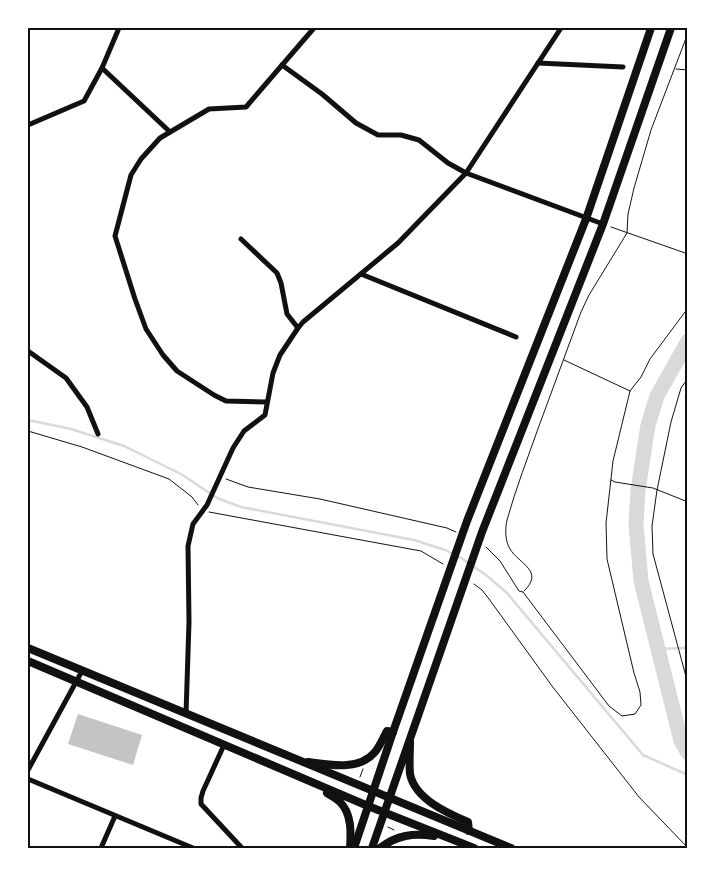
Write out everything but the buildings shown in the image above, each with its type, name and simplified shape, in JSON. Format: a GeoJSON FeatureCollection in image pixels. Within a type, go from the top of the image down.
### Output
{"type":"FeatureCollection","features":[{"type":"Feature","properties":{"kind":"main road"},"geometry":{"type":"LineString","coordinates":[[352,848],[467,521],[586,219],[651,28]]}},
{"type":"Feature","properties":{"kind":"main road"},"geometry":{"type":"LineString","coordinates":[[372,848],[482,532],[603,224],[671,28]]}},
{"type":"Feature","properties":{"kind":"main road"},"geometry":{"type":"LineString","coordinates":[[28,648],[511,848]]}},
{"type":"Feature","properties":{"kind":"main road"},"geometry":{"type":"LineString","coordinates":[[28,661],[368,806],[474,848]]}},
{"type":"Feature","properties":{"kind":"main road"},"geometry":{"type":"LineString","coordinates":[[296,760],[332,765],[359,763],[376,750],[387,731],[392,732]]}},
{"type":"Feature","properties":{"kind":"main road"},"geometry":{"type":"LineString","coordinates":[[410,736],[410,774],[416,787],[420,793],[440,808],[452,816],[468,822],[468,831]]}},
{"type":"Feature","properties":{"kind":"main road"},"geometry":{"type":"LineString","coordinates":[[326,788],[328,794],[339,801],[347,812],[352,848]]}},
{"type":"Feature","properties":{"kind":"main road"},"geometry":{"type":"LineString","coordinates":[[380,848],[390,840],[412,834],[446,837]]}},
{"type":"Feature","properties":{"kind":"street"},"geometry":{"type":"LineString","coordinates":[[28,125],[84,101],[102,68],[119,28]]}},
{"type":"Feature","properties":{"kind":"street"},"geometry":{"type":"LineString","coordinates":[[267,402],[226,401],[214,396],[177,371],[163,355],[146,329],[115,236],[131,175],[141,159],[160,138],[209,109],[246,107],[314,28]]}},
{"type":"Feature","properties":{"kind":"street"},"geometry":{"type":"LineString","coordinates":[[186,714],[189,622],[188,546],[194,524],[207,505],[233,448],[244,431],[265,415],[273,373],[280,355],[303,322],[398,243],[466,173],[562,28]]}},
{"type":"Feature","properties":{"kind":"street"},"geometry":{"type":"LineString","coordinates":[[538,63],[623,67]]}},
{"type":"Feature","properties":{"kind":"street"},"geometry":{"type":"LineString","coordinates":[[282,65],[322,94],[356,124],[378,135],[401,135],[419,140],[448,163],[466,173],[603,224]]}},
{"type":"Feature","properties":{"kind":"street"},"geometry":{"type":"LineString","coordinates":[[102,68],[170,132]]}},
{"type":"Feature","properties":{"kind":"street"},"geometry":{"type":"LineString","coordinates":[[241,239],[277,273],[281,283],[287,314],[298,328]]}},
{"type":"Feature","properties":{"kind":"street"},"geometry":{"type":"LineString","coordinates":[[361,274],[516,337]]}},
{"type":"Feature","properties":{"kind":"street"},"geometry":{"type":"LineString","coordinates":[[28,351],[66,378],[87,407],[98,434]]}},
{"type":"Feature","properties":{"kind":"street"},"geometry":{"type":"LineString","coordinates":[[28,770],[82,671]]}},
{"type":"Feature","properties":{"kind":"street"},"geometry":{"type":"LineString","coordinates":[[224,745],[203,791],[201,804],[242,848]]}},
{"type":"Feature","properties":{"kind":"street"},"geometry":{"type":"LineString","coordinates":[[28,779],[193,848]]}},
{"type":"Feature","properties":{"kind":"street"},"geometry":{"type":"LineString","coordinates":[[101,848],[115,816]]}},
{"type":"Feature","properties":{"kind":"path"},"geometry":{"type":"LineString","coordinates":[[523,592],[530,586],[531,575],[529,569],[509,548],[506,522],[580,312],[589,294],[627,234],[628,214],[634,188],[651,130],[688,33]]}},
{"type":"Feature","properties":{"kind":"path"},"geometry":{"type":"LineString","coordinates":[[675,68],[688,70]]}},
{"type":"Feature","properties":{"kind":"path"},"geometry":{"type":"LineString","coordinates":[[603,224],[688,254]]}},
{"type":"Feature","properties":{"kind":"path"},"geometry":{"type":"LineString","coordinates":[[479,543],[500,561],[519,591],[523,592],[609,706],[622,716],[635,714],[641,705],[640,692],[607,559],[606,523],[610,479],[630,391],[641,377],[650,359],[688,308]]}},
{"type":"Feature","properties":{"kind":"path"},"geometry":{"type":"LineString","coordinates":[[563,360],[630,391]]}},
{"type":"Feature","properties":{"kind":"path"},"geometry":{"type":"LineString","coordinates":[[688,378],[681,388],[671,422],[657,490],[652,526],[653,554],[688,684]]}},
{"type":"Feature","properties":{"kind":"path"},"geometry":{"type":"LineString","coordinates":[[28,431],[82,447],[169,479],[192,497],[203,511],[421,551],[446,565]]}},
{"type":"Feature","properties":{"kind":"path"},"geometry":{"type":"LineString","coordinates":[[220,478],[248,487],[320,499],[447,528],[455,532]]}},
{"type":"Feature","properties":{"kind":"path"},"geometry":{"type":"LineString","coordinates":[[610,479],[615,482],[653,488],[688,502]]}},
{"type":"Feature","properties":{"kind":"path"},"geometry":{"type":"LineString","coordinates":[[474,585],[482,590],[552,686],[639,797],[688,848]]}},
{"type":"Feature","properties":{"kind":"path"},"geometry":{"type":"LineString","coordinates":[[357,785],[364,766]]}},
{"type":"Feature","properties":{"kind":"waterway"},"geometry":{"type":"LineString","coordinates":[[688,341],[657,396],[648,425],[638,490],[636,524],[641,581],[681,741],[688,753]]}},
{"type":"Feature","properties":{"kind":"waterway"},"geometry":{"type":"LineString","coordinates":[[28,420],[71,429],[124,446],[181,474],[217,498],[241,507],[414,540],[445,550],[461,558],[486,575],[507,593],[643,755],[688,775]]}},
{"type":"Feature","properties":{"kind":"waterway"},"geometry":{"type":"LineString","coordinates":[[659,649],[688,649]]}}]}
